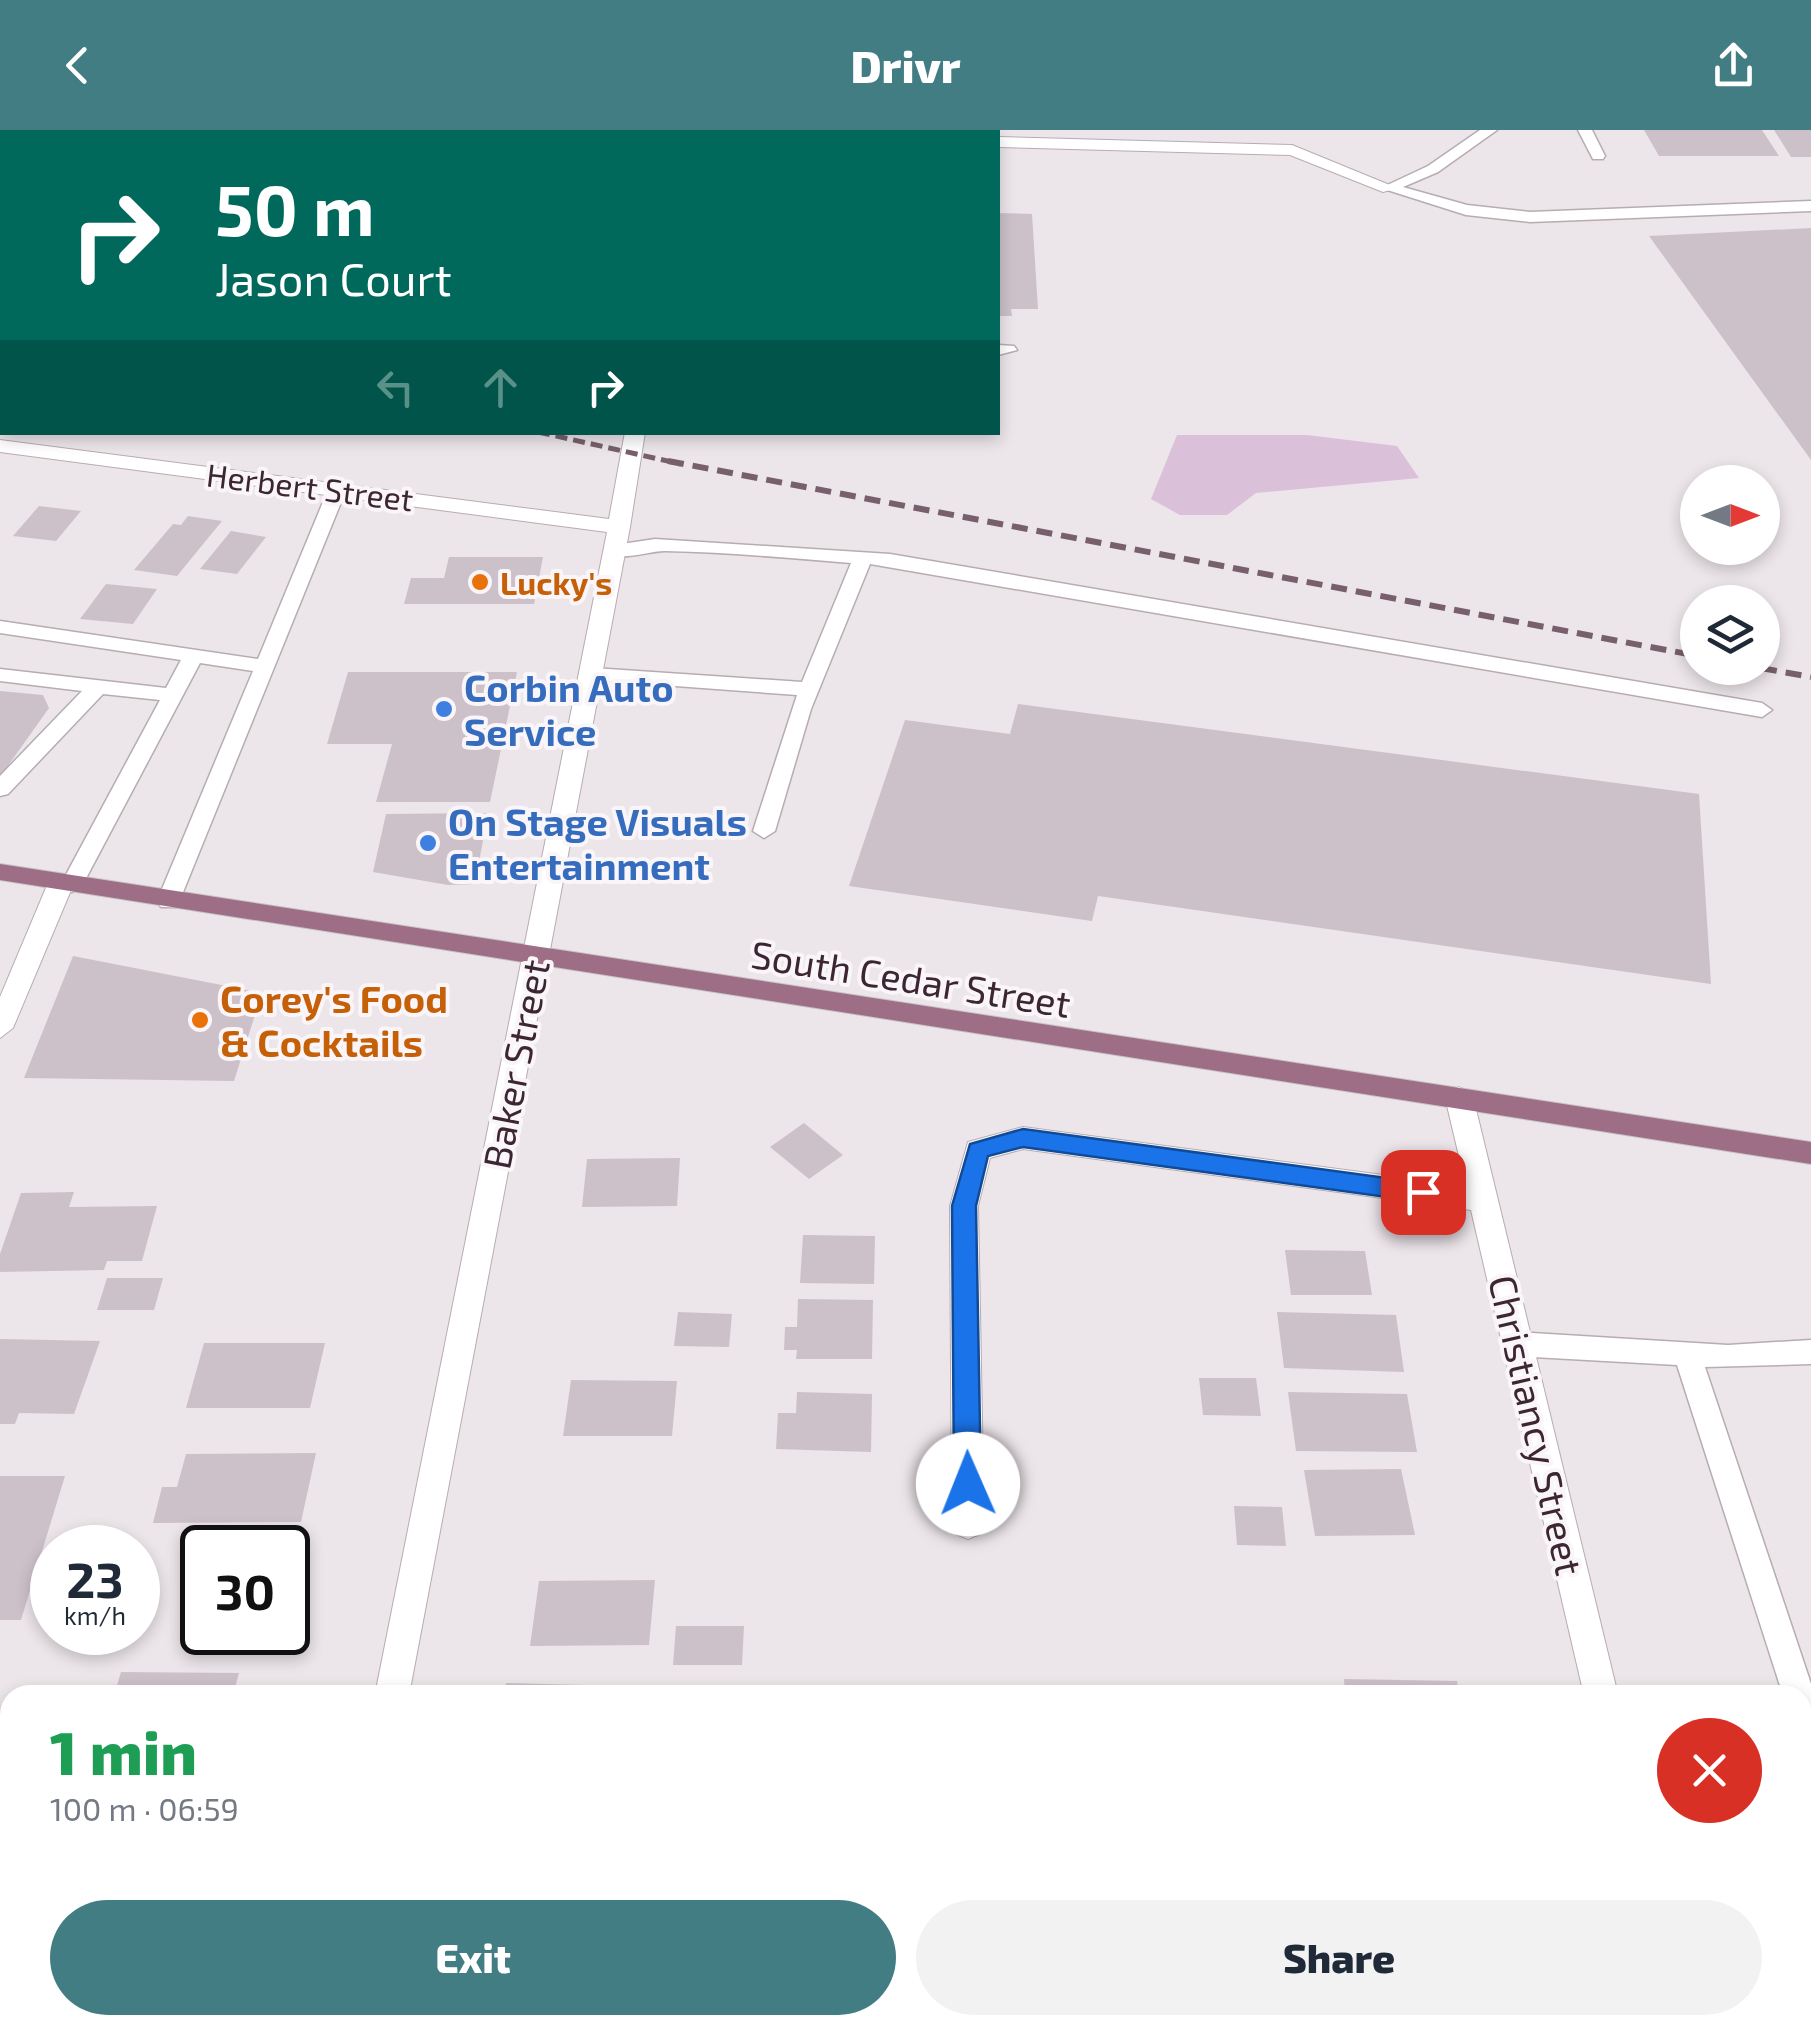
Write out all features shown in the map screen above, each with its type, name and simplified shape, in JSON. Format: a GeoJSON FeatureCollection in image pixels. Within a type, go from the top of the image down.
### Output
{"type":"FeatureCollection","features":[{"type":"Feature","properties":{"kind":"main road","name":"South Cedar Street"},"geometry":{"type":"LineString","coordinates":[[0,872],[1811,1152]]}},
{"type":"Feature","properties":{"kind":"street"},"geometry":{"type":"LineString","coordinates":[[1000,142],[1292,150],[1390,188]]}},
{"type":"Feature","properties":{"kind":"street","name":"Baker Street"},"geometry":{"type":"LineString","coordinates":[[394,1685],[593,674],[635,435]]}},
{"type":"Feature","properties":{"kind":"street","name":"Herbert Street"},"geometry":{"type":"LineString","coordinates":[[1,448],[620,526]]}},
{"type":"Feature","properties":{"kind":"street"},"geometry":{"type":"LineString","coordinates":[[0,1028],[66,884]]}},
{"type":"Feature","properties":{"kind":"street","name":"Christiancy Street"},"geometry":{"type":"LineString","coordinates":[[1459,1097],[1599,1685]]}},
{"type":"Feature","properties":{"kind":"street"},"geometry":{"type":"LineString","coordinates":[[968,1524],[964,1206],[978,1150],[1023,1138],[1483,1200]]}},
{"type":"Feature","properties":{"kind":"lane"},"geometry":{"type":"LineString","coordinates":[[1390,188],[1433,169],[1490,130]]}},
{"type":"Feature","properties":{"kind":"lane"},"geometry":{"type":"LineString","coordinates":[[1585,130],[1598,156]]}},
{"type":"Feature","properties":{"kind":"lane"},"geometry":{"type":"LineString","coordinates":[[1390,188],[1466,210],[1530,217],[1811,206]]}},
{"type":"Feature","properties":{"kind":"lane"},"geometry":{"type":"LineString","coordinates":[[169,901],[268,667],[337,490]]}},
{"type":"Feature","properties":{"kind":"lane"},"geometry":{"type":"LineString","coordinates":[[615,551],[655,545],[712,546],[863,558],[1762,710]]}},
{"type":"Feature","properties":{"kind":"lane"},"geometry":{"type":"LineString","coordinates":[[764,832],[809,689],[863,558]]}},
{"type":"Feature","properties":{"kind":"lane"},"geometry":{"type":"LineString","coordinates":[[0,627],[268,667]]}},
{"type":"Feature","properties":{"kind":"lane"},"geometry":{"type":"LineString","coordinates":[[66,884],[194,656]]}},
{"type":"Feature","properties":{"kind":"lane"},"geometry":{"type":"LineString","coordinates":[[593,674],[809,689]]}},
{"type":"Feature","properties":{"kind":"lane"},"geometry":{"type":"LineString","coordinates":[[0,675],[170,695]]}},
{"type":"Feature","properties":{"kind":"lane"},"geometry":{"type":"LineString","coordinates":[[0,789],[96,688]]}},
{"type":"Feature","properties":{"kind":"lane"},"geometry":{"type":"LineString","coordinates":[[1517,1344],[1688,1354],[1811,1352]]}},
{"type":"Feature","properties":{"kind":"lane"},"geometry":{"type":"LineString","coordinates":[[1688,1354],[1796,1685]]}},
{"type":"Feature","properties":{"kind":"shaded area"},"geometry":{"type":"Polygon","coordinates":[[[1177,435],[1307,435],[1397,446],[1419,478],[1256,493],[1227,515],[1180,515],[1151,499],[1177,435]]]}},
{"type":"Feature","properties":{"kind":"building"},"geometry":{"type":"Polygon","coordinates":[[[1644,130],[1762,130],[1779,156],[1659,156],[1644,130]]]}},
{"type":"Feature","properties":{"kind":"building"},"geometry":{"type":"Polygon","coordinates":[[[1774,130],[1811,130],[1811,157],[1791,157],[1774,130]]]}},
{"type":"Feature","properties":{"kind":"building"},"geometry":{"type":"Polygon","coordinates":[[[1000,213],[1032,214],[1038,309],[1011,309],[1012,316],[1000,316],[1000,213]]]}},
{"type":"Feature","properties":{"kind":"building"},"geometry":{"type":"Polygon","coordinates":[[[1811,228],[1811,460],[1649,236],[1811,228]]]}},
{"type":"Feature","properties":{"kind":"building"},"geometry":{"type":"Polygon","coordinates":[[[39,506],[81,511],[56,541],[13,536],[39,506]]]}},
{"type":"Feature","properties":{"kind":"building"},"geometry":{"type":"Polygon","coordinates":[[[188,516],[222,521],[177,576],[134,570],[173,524],[181,525],[188,516]]]}},
{"type":"Feature","properties":{"kind":"building"},"geometry":{"type":"Polygon","coordinates":[[[231,531],[266,537],[237,574],[200,569],[231,531]]]}},
{"type":"Feature","properties":{"kind":"building"},"geometry":{"type":"Polygon","coordinates":[[[449,557],[543,557],[534,604],[404,604],[411,578],[444,578],[449,557]]]}},
{"type":"Feature","properties":{"kind":"building"},"geometry":{"type":"Polygon","coordinates":[[[106,584],[157,589],[133,624],[80,619],[106,584]]]}},
{"type":"Feature","properties":{"kind":"building"},"geometry":{"type":"Polygon","coordinates":[[[348,672],[517,672],[490,802],[376,802],[392,744],[327,744],[348,672]]]}},
{"type":"Feature","properties":{"kind":"building"},"geometry":{"type":"Polygon","coordinates":[[[0,691],[43,695],[49,708],[0,777],[0,691]]]}},
{"type":"Feature","properties":{"kind":"building"},"geometry":{"type":"Polygon","coordinates":[[[1018,704],[1699,794],[1711,984],[1098,896],[1092,921],[849,886],[905,720],[1010,734],[1018,704]]]}},
{"type":"Feature","properties":{"kind":"building"},"geometry":{"type":"Polygon","coordinates":[[[488,813],[475,884],[448,885],[373,872],[386,814],[488,813]]]}},
{"type":"Feature","properties":{"kind":"building"},"geometry":{"type":"Polygon","coordinates":[[[73,956],[262,993],[234,1081],[24,1078],[73,956]]]}},
{"type":"Feature","properties":{"kind":"building"},"geometry":{"type":"Polygon","coordinates":[[[804,1123],[843,1155],[809,1179],[770,1147],[804,1123]]]}},
{"type":"Feature","properties":{"kind":"building"},"geometry":{"type":"Polygon","coordinates":[[[680,1158],[677,1206],[582,1207],[587,1159],[680,1158]]]}},
{"type":"Feature","properties":{"kind":"building"},"geometry":{"type":"Polygon","coordinates":[[[74,1192],[69,1207],[157,1206],[142,1261],[107,1261],[104,1270],[0,1272],[0,1254],[21,1193],[74,1192]]]}},
{"type":"Feature","properties":{"kind":"building"},"geometry":{"type":"Polygon","coordinates":[[[803,1235],[875,1236],[874,1284],[800,1283],[803,1235]]]}},
{"type":"Feature","properties":{"kind":"building"},"geometry":{"type":"Polygon","coordinates":[[[1285,1250],[1365,1251],[1372,1295],[1291,1295],[1285,1250]]]}},
{"type":"Feature","properties":{"kind":"building"},"geometry":{"type":"Polygon","coordinates":[[[107,1278],[163,1278],[154,1310],[97,1310],[107,1278]]]}},
{"type":"Feature","properties":{"kind":"building"},"geometry":{"type":"Polygon","coordinates":[[[798,1299],[873,1300],[872,1359],[796,1359],[797,1350],[784,1350],[785,1327],[797,1327],[798,1299]]]}},
{"type":"Feature","properties":{"kind":"building"},"geometry":{"type":"Polygon","coordinates":[[[678,1312],[732,1314],[729,1347],[674,1346],[678,1312]]]}},
{"type":"Feature","properties":{"kind":"building"},"geometry":{"type":"Polygon","coordinates":[[[1277,1312],[1396,1315],[1404,1372],[1284,1368],[1277,1312]]]}},
{"type":"Feature","properties":{"kind":"building"},"geometry":{"type":"Polygon","coordinates":[[[0,1339],[100,1341],[74,1414],[19,1413],[15,1424],[0,1424],[0,1339]]]}},
{"type":"Feature","properties":{"kind":"building"},"geometry":{"type":"Polygon","coordinates":[[[204,1343],[325,1343],[310,1408],[186,1408],[204,1343]]]}},
{"type":"Feature","properties":{"kind":"building"},"geometry":{"type":"Polygon","coordinates":[[[1199,1378],[1256,1378],[1261,1416],[1203,1415],[1199,1378]]]}},
{"type":"Feature","properties":{"kind":"building"},"geometry":{"type":"Polygon","coordinates":[[[571,1380],[677,1381],[672,1436],[563,1436],[571,1380]]]}},
{"type":"Feature","properties":{"kind":"building"},"geometry":{"type":"Polygon","coordinates":[[[797,1392],[872,1394],[871,1452],[776,1449],[778,1413],[796,1413],[797,1392]]]}},
{"type":"Feature","properties":{"kind":"building"},"geometry":{"type":"Polygon","coordinates":[[[1288,1392],[1407,1394],[1417,1452],[1296,1451],[1288,1392]]]}},
{"type":"Feature","properties":{"kind":"building"},"geometry":{"type":"Polygon","coordinates":[[[316,1453],[301,1522],[153,1523],[162,1487],[177,1487],[186,1454],[316,1453]]]}},
{"type":"Feature","properties":{"kind":"building"},"geometry":{"type":"Polygon","coordinates":[[[1401,1469],[1415,1535],[1315,1536],[1304,1470],[1401,1469]]]}},
{"type":"Feature","properties":{"kind":"building"},"geometry":{"type":"Polygon","coordinates":[[[0,1476],[65,1476],[50,1525],[30,1525],[30,1591],[21,1620],[0,1620],[0,1476]]]}},
{"type":"Feature","properties":{"kind":"building"},"geometry":{"type":"Polygon","coordinates":[[[1234,1506],[1282,1507],[1286,1546],[1237,1545],[1234,1506]]]}},
{"type":"Feature","properties":{"kind":"building"},"geometry":{"type":"Polygon","coordinates":[[[655,1580],[649,1645],[530,1646],[539,1581],[655,1580]]]}},
{"type":"Feature","properties":{"kind":"building"},"geometry":{"type":"Polygon","coordinates":[[[676,1626],[744,1626],[742,1665],[673,1665],[676,1626]]]}},
{"type":"Feature","properties":{"kind":"building"},"geometry":{"type":"Polygon","coordinates":[[[121,1672],[239,1673],[236,1685],[117,1685],[121,1672]]]}},
{"type":"Feature","properties":{"kind":"building"},"geometry":{"type":"Polygon","coordinates":[[[1344,1679],[1457,1681],[1458,1685],[1344,1685],[1344,1679]]]}},
{"type":"Feature","properties":{"kind":"building"},"geometry":{"type":"Polygon","coordinates":[[[506,1683],[582,1685],[506,1685],[506,1683]]]}},
{"type":"Feature","properties":{"kind":"railway"},"geometry":{"type":"LineString","coordinates":[[551,435],[681,464]]}},
{"type":"Feature","properties":{"kind":"railway"},"geometry":{"type":"LineString","coordinates":[[668,461],[1680,653]]}},
{"type":"Feature","properties":{"kind":"railway"},"geometry":{"type":"LineString","coordinates":[[1780,671],[1811,677]]}},
{"type":"Feature","properties":{"kind":"place","name":"Lucky's"},"geometry":{"type":"Point","coordinates":[480,582]}},
{"type":"Feature","properties":{"kind":"place","name":"Corbin Auto Service"},"geometry":{"type":"Point","coordinates":[444,709]}},
{"type":"Feature","properties":{"kind":"place","name":"On Stage Visuals Entertainment"},"geometry":{"type":"Point","coordinates":[428,843]}},
{"type":"Feature","properties":{"kind":"place","name":"Corey's Food & Cocktails"},"geometry":{"type":"Point","coordinates":[200,1020]}},
{"type":"Feature","properties":{"kind":"route"},"geometry":{"type":"LineString","coordinates":[[968,1484],[964,1206],[968,1174],[978,1150],[1023,1138],[1423,1192]]}}]}
